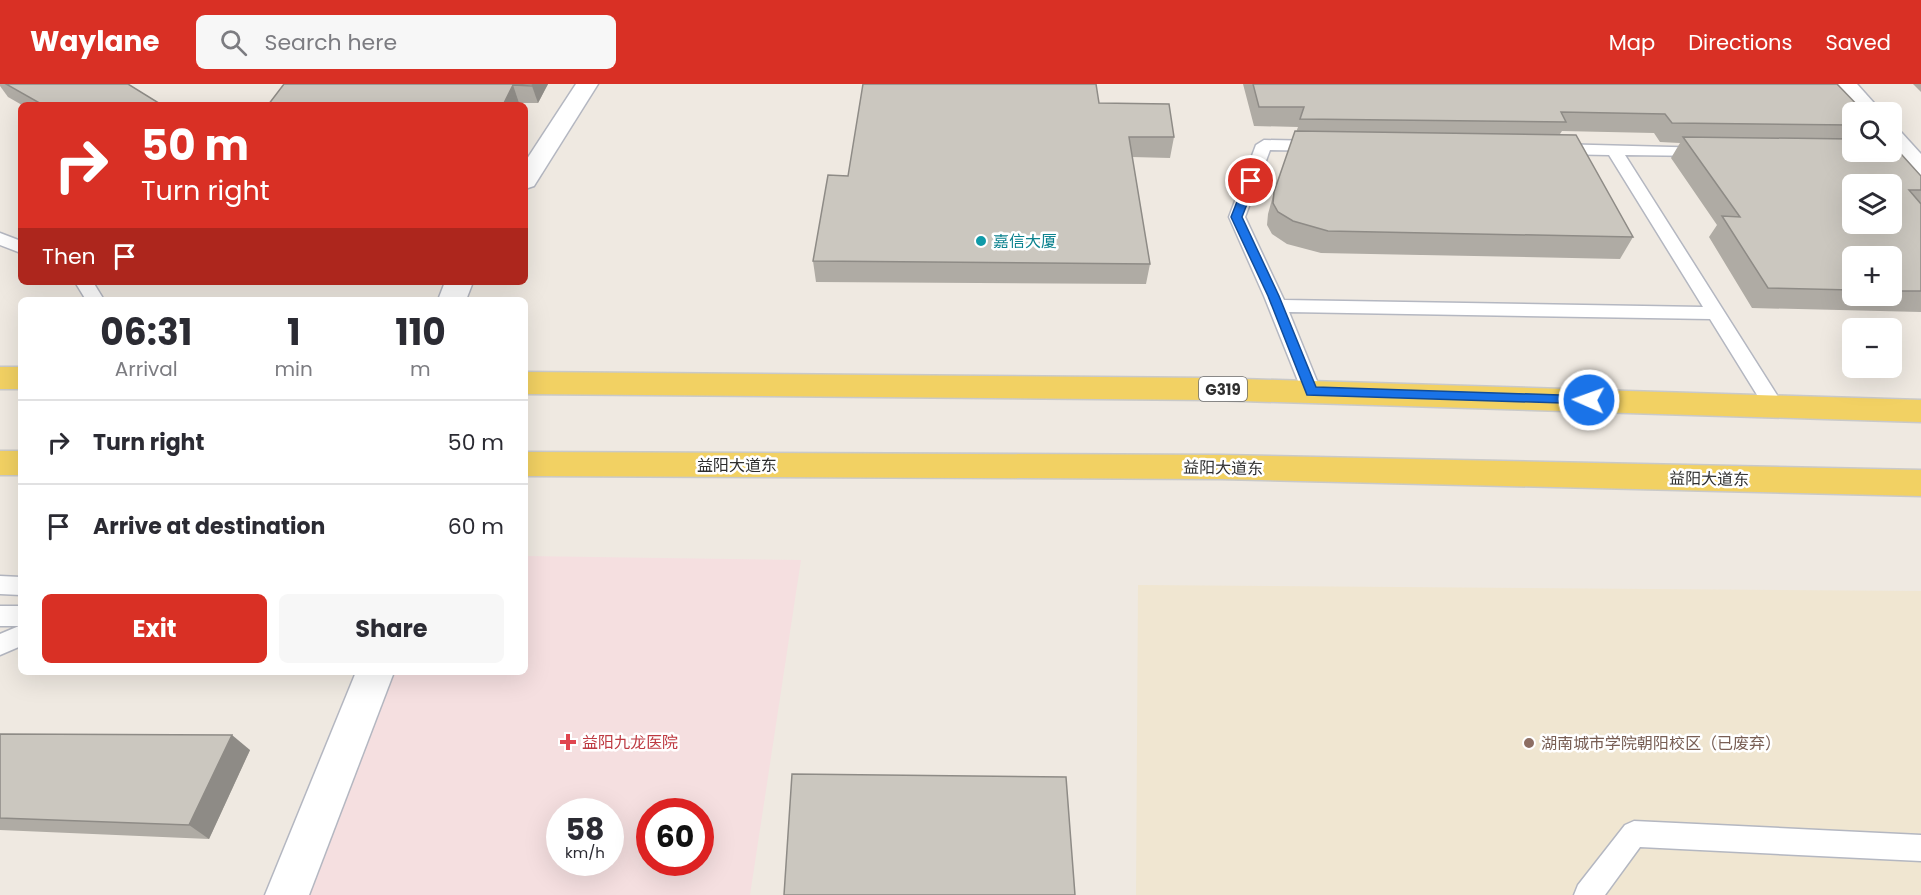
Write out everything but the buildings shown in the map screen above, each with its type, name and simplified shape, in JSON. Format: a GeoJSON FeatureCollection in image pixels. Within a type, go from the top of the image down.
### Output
{"type":"FeatureCollection","features":[{"type":"Feature","properties":{"kind":"main road"},"geometry":{"type":"LineString","coordinates":[[0,378],[18,378]]}},
{"type":"Feature","properties":{"kind":"main road","name":"G319"},"geometry":{"type":"LineString","coordinates":[[528,383],[1211,388],[1921,411]]}},
{"type":"Feature","properties":{"kind":"main road"},"geometry":{"type":"LineString","coordinates":[[0,463],[18,463]]}},
{"type":"Feature","properties":{"kind":"main road","name":"益阳大道东"},"geometry":{"type":"LineString","coordinates":[[528,464],[1221,467],[1921,483]]}},
{"type":"Feature","properties":{"kind":"street"},"geometry":{"type":"LineString","coordinates":[[528,176],[587,84]]}},
{"type":"Feature","properties":{"kind":"street"},"geometry":{"type":"LineString","coordinates":[[1844,84],[1861,102]]}},
{"type":"Feature","properties":{"kind":"street"},"geometry":{"type":"LineString","coordinates":[[1902,148],[1921,169]]}},
{"type":"Feature","properties":{"kind":"street"},"geometry":{"type":"LineString","coordinates":[[287,895],[374,675]]}},
{"type":"Feature","properties":{"kind":"lane"},"geometry":{"type":"LineString","coordinates":[[1311,392],[1277,306],[1237,217],[1264,145],[1334,146]]}},
{"type":"Feature","properties":{"kind":"lane"},"geometry":{"type":"LineString","coordinates":[[1544,149],[1722,151]]}},
{"type":"Feature","properties":{"kind":"lane"},"geometry":{"type":"LineString","coordinates":[[1614,150],[1774,406]]}},
{"type":"Feature","properties":{"kind":"lane"},"geometry":{"type":"LineString","coordinates":[[0,238],[18,247]]}},
{"type":"Feature","properties":{"kind":"lane"},"geometry":{"type":"LineString","coordinates":[[1277,306],[1716,313]]}},
{"type":"Feature","properties":{"kind":"lane"},"geometry":{"type":"LineString","coordinates":[[0,585],[18,586]]}},
{"type":"Feature","properties":{"kind":"lane"},"geometry":{"type":"LineString","coordinates":[[0,616],[18,616]]}},
{"type":"Feature","properties":{"kind":"lane"},"geometry":{"type":"LineString","coordinates":[[0,645],[18,636]]}},
{"type":"Feature","properties":{"kind":"lane"},"geometry":{"type":"LineString","coordinates":[[1588,895],[1634,834],[1921,848]]}},
{"type":"Feature","properties":{"kind":"shaded area","name":"益阳九龙医院"},"geometry":{"type":"Polygon","coordinates":[[[528,556],[801,560],[750,895],[309,895],[386,675],[528,675],[528,556]]]}},
{"type":"Feature","properties":{"kind":"shaded area","name":"湖南城市学院朝阳校区（已废弃）"},"geometry":{"type":"Polygon","coordinates":[[[1138,585],[1921,591],[1921,895],[1136,895],[1138,585]]]}},
{"type":"Feature","properties":{"kind":"place","name":"嘉信大厦"},"geometry":{"type":"Point","coordinates":[981,241]}},
{"type":"Feature","properties":{"kind":"place","name":"益阳九龙医院"},"geometry":{"type":"Point","coordinates":[568,742]}},
{"type":"Feature","properties":{"kind":"place","name":"湖南城市学院朝阳校区（已废弃）"},"geometry":{"type":"Point","coordinates":[1529,743]}},
{"type":"Feature","properties":{"kind":"route"},"geometry":{"type":"LineString","coordinates":[[1251,181],[1237,217],[1273,296],[1311,392],[1589,400]]}}]}
